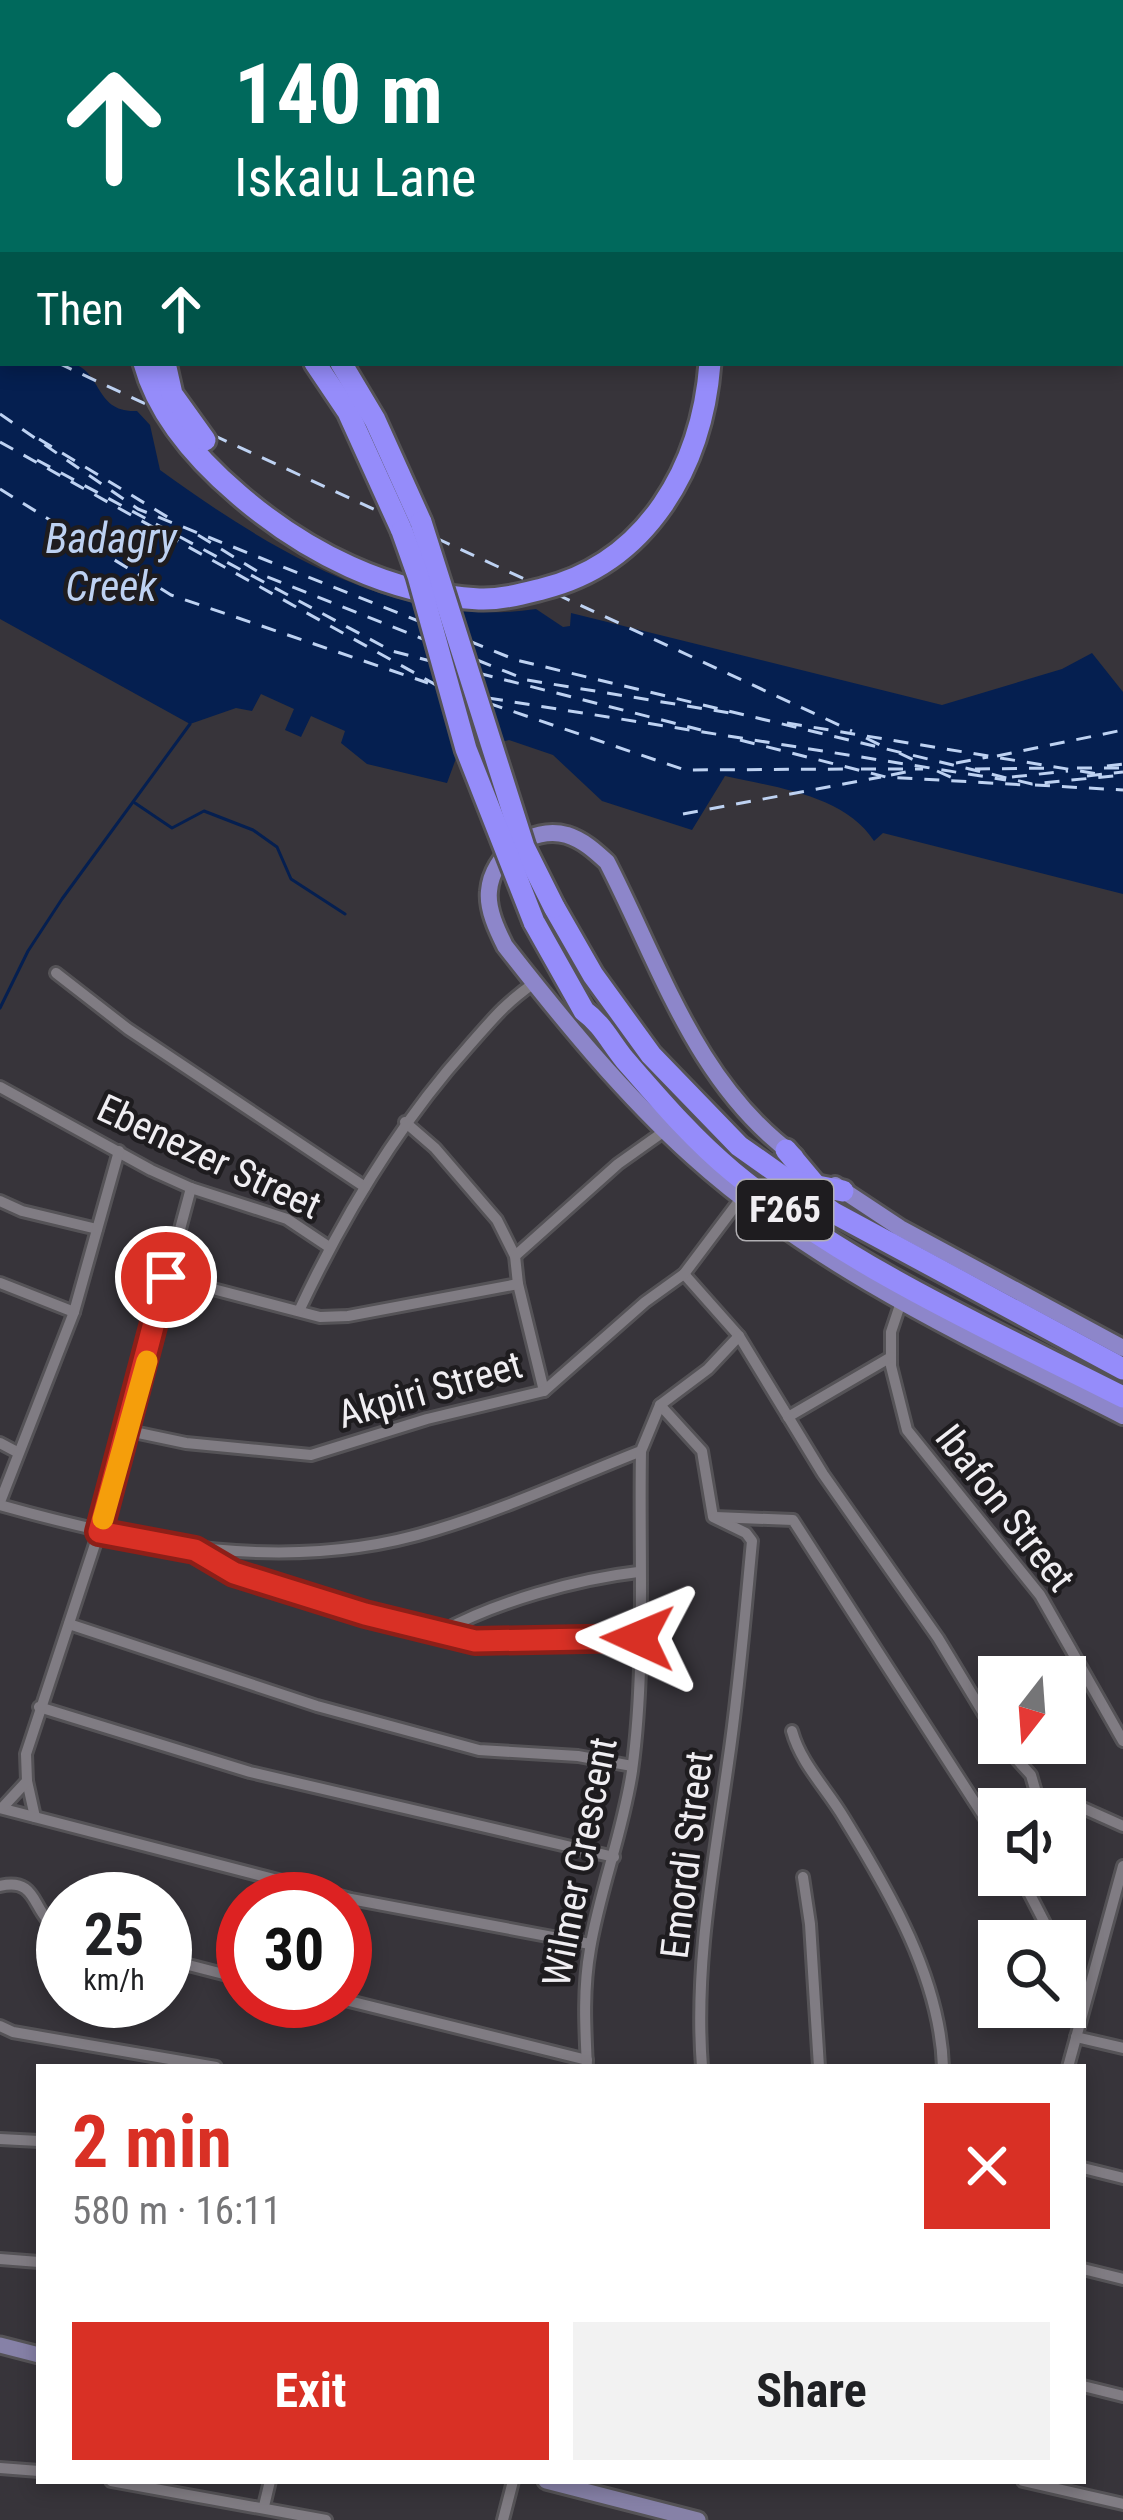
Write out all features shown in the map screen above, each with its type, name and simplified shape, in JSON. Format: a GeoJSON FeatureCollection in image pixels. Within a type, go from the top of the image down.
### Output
{"type":"FeatureCollection","features":[{"type":"Feature","properties":{"kind":"highway"},"geometry":{"type":"LineString","coordinates":[[145,366],[154,393],[174,424],[214,475],[259,513],[304,544],[357,570],[406,587],[479,599],[554,586],[591,571],[626,548],[653,522],[675,489],[694,446],[710,366]]}},
{"type":"Feature","properties":{"kind":"highway"},"geometry":{"type":"LineString","coordinates":[[166,366],[172,394],[194,427],[234,476],[280,512],[365,560],[400,572],[482,585],[542,577],[577,563],[644,513],[678,452],[689,412],[694,366]]}},
{"type":"Feature","properties":{"kind":"highway","name":"F265"},"geometry":{"type":"LineString","coordinates":[[317,366],[411,527],[418,576],[466,749],[535,922],[584,1012],[596,1020],[644,1082],[706,1149],[784,1218],[844,1256],[1123,1397]]}},
{"type":"Feature","properties":{"kind":"highway","name":"F265"},"geometry":{"type":"LineString","coordinates":[[343,366],[375,420],[524,847],[593,975],[651,1055],[694,1104],[767,1168],[834,1213],[1123,1369]]}},
{"type":"Feature","properties":{"kind":"highway"},"geometry":{"type":"LineString","coordinates":[[786,1150],[834,1213]]}},
{"type":"Feature","properties":{"kind":"highway"},"geometry":{"type":"LineString","coordinates":[[767,1168],[790,1181],[843,1191]]}},
{"type":"Feature","properties":{"kind":"highway"},"geometry":{"type":"LineString","coordinates":[[784,1218],[844,1256]]}},
{"type":"Feature","properties":{"kind":"main road"},"geometry":{"type":"LineString","coordinates":[[784,1218],[743,1196],[665,1130],[505,946],[495,927],[488,894],[492,876],[511,848],[539,836],[569,836],[607,862],[694,1042],[754,1125],[900,1228],[1123,1348]]}},
{"type":"Feature","properties":{"kind":"main road"},"geometry":{"type":"LineString","coordinates":[[844,1256],[902,1299],[1123,1416]]}},
{"type":"Feature","properties":{"kind":"main road"},"geometry":{"type":"LineString","coordinates":[[0,2345],[36,2354]]}},
{"type":"Feature","properties":{"kind":"main road"},"geometry":{"type":"LineString","coordinates":[[557,2484],[698,2520]]}},
{"type":"Feature","properties":{"kind":"street"},"geometry":{"type":"LineString","coordinates":[[56,973],[128,1029],[365,1186]]}},
{"type":"Feature","properties":{"kind":"street"},"geometry":{"type":"LineString","coordinates":[[299,1311],[328,1247],[405,1122],[499,1008],[533,983]]}},
{"type":"Feature","properties":{"kind":"street","name":"Ebenezer Street"},"geometry":{"type":"LineString","coordinates":[[0,1087],[191,1188],[287,1219],[328,1247]]}},
{"type":"Feature","properties":{"kind":"street"},"geometry":{"type":"LineString","coordinates":[[405,1122],[496,1220],[515,1256],[544,1391]]}},
{"type":"Feature","properties":{"kind":"street"},"geometry":{"type":"LineString","coordinates":[[515,1256],[618,1164],[665,1130]]}},
{"type":"Feature","properties":{"kind":"street"},"geometry":{"type":"LineString","coordinates":[[119,1151],[74,1312],[0,1503],[99,1532],[195,1550],[309,1553],[432,1532],[641,1451],[660,1405],[708,1369],[739,1336]]}},
{"type":"Feature","properties":{"kind":"street"},"geometry":{"type":"LineString","coordinates":[[35,1817],[26,1781],[26,1754],[129,1431],[191,1188]]}},
{"type":"Feature","properties":{"kind":"street","name":"Akpiri Street"},"geometry":{"type":"LineString","coordinates":[[129,1431],[186,1443],[311,1455],[427,1419],[544,1391],[684,1274],[743,1196]]}},
{"type":"Feature","properties":{"kind":"street"},"geometry":{"type":"LineString","coordinates":[[0,1201],[97,1229]]}},
{"type":"Feature","properties":{"kind":"street"},"geometry":{"type":"LineString","coordinates":[[684,1274],[739,1336],[978,1704]]}},
{"type":"Feature","properties":{"kind":"street"},"geometry":{"type":"LineString","coordinates":[[166,1277],[320,1317],[348,1316],[518,1284]]}},
{"type":"Feature","properties":{"kind":"street"},"geometry":{"type":"LineString","coordinates":[[0,1282],[74,1312]]}},
{"type":"Feature","properties":{"kind":"street","name":"Ibafon Street"},"geometry":{"type":"LineString","coordinates":[[902,1299],[891,1332],[891,1358],[907,1430],[1040,1595],[1123,1741]]}},
{"type":"Feature","properties":{"kind":"street"},"geometry":{"type":"LineString","coordinates":[[788,1417],[891,1358]]}},
{"type":"Feature","properties":{"kind":"street"},"geometry":{"type":"LineString","coordinates":[[660,1405],[702,1451],[712,1517],[793,1520],[978,1807]]}},
{"type":"Feature","properties":{"kind":"street"},"geometry":{"type":"LineString","coordinates":[[0,1442],[16,1452]]}},
{"type":"Feature","properties":{"kind":"street","name":"Wilmer Crescent"},"geometry":{"type":"LineString","coordinates":[[587,2064],[583,2013],[590,1944],[614,1857],[639,1705],[641,1451]]}},
{"type":"Feature","properties":{"kind":"street","name":"Emordi Street"},"geometry":{"type":"LineString","coordinates":[[702,2064],[701,1983],[708,1895],[752,1541],[746,1533],[712,1517]]}},
{"type":"Feature","properties":{"kind":"street"},"geometry":{"type":"LineString","coordinates":[[195,1550],[234,1573],[365,1614],[482,1642],[638,1638]]}},
{"type":"Feature","properties":{"kind":"street"},"geometry":{"type":"LineString","coordinates":[[440,1632],[468,1617],[595,1579],[638,1572]]}},
{"type":"Feature","properties":{"kind":"street"},"geometry":{"type":"LineString","coordinates":[[69,1624],[316,1706],[478,1750],[578,1756],[632,1766]]}},
{"type":"Feature","properties":{"kind":"street"},"geometry":{"type":"LineString","coordinates":[[39,1707],[250,1772],[614,1857]]}},
{"type":"Feature","properties":{"kind":"street"},"geometry":{"type":"LineString","coordinates":[[792,1731],[803,1759],[844,1817],[916,1953],[939,2024],[943,2064]]}},
{"type":"Feature","properties":{"kind":"street"},"geometry":{"type":"LineString","coordinates":[[26,1781],[1,1808],[351,1899],[590,1944]]}},
{"type":"Feature","properties":{"kind":"street"},"geometry":{"type":"LineString","coordinates":[[1086,1809],[1123,1826]]}},
{"type":"Feature","properties":{"kind":"street"},"geometry":{"type":"LineString","coordinates":[[1069,2064],[1123,1866]]}},
{"type":"Feature","properties":{"kind":"street"},"geometry":{"type":"LineString","coordinates":[[802,1877],[810,1924],[819,2064]]}},
{"type":"Feature","properties":{"kind":"street"},"geometry":{"type":"LineString","coordinates":[[0,1886],[11,1883],[29,1890],[36,1902]]}},
{"type":"Feature","properties":{"kind":"street"},"geometry":{"type":"LineString","coordinates":[[372,2007],[587,2064]]}},
{"type":"Feature","properties":{"kind":"street"},"geometry":{"type":"LineString","coordinates":[[0,2026],[198,2064]]}},
{"type":"Feature","properties":{"kind":"street"},"geometry":{"type":"LineString","coordinates":[[1078,2031],[1123,2048]]}},
{"type":"Feature","properties":{"kind":"street"},"geometry":{"type":"LineString","coordinates":[[0,2139],[36,2141]]}},
{"type":"Feature","properties":{"kind":"street"},"geometry":{"type":"LineString","coordinates":[[1086,2169],[1123,2177]]}},
{"type":"Feature","properties":{"kind":"street"},"geometry":{"type":"LineString","coordinates":[[0,2259],[36,2262]]}},
{"type":"Feature","properties":{"kind":"street"},"geometry":{"type":"LineString","coordinates":[[1086,2270],[1123,2279]]}},
{"type":"Feature","properties":{"kind":"street"},"geometry":{"type":"LineString","coordinates":[[1086,2387],[1123,2396]]}},
{"type":"Feature","properties":{"kind":"street"},"geometry":{"type":"LineString","coordinates":[[0,2468],[36,2471]]}},
{"type":"Feature","properties":{"kind":"street"},"geometry":{"type":"LineString","coordinates":[[129,2484],[326,2520]]}},
{"type":"Feature","properties":{"kind":"street"},"geometry":{"type":"LineString","coordinates":[[264,2506],[269,2484]]}},
{"type":"Feature","properties":{"kind":"street"},"geometry":{"type":"LineString","coordinates":[[503,2520],[512,2484]]}},
{"type":"Feature","properties":{"kind":"street"},"geometry":{"type":"LineString","coordinates":[[1036,2484],[1123,2504]]}},
{"type":"Feature","properties":{"kind":"water","name":"Badagry Creek"},"geometry":{"type":"Polygon","coordinates":[[[0,366],[78,366],[113,405],[137,411],[150,425],[160,470],[289,553],[385,595],[434,607],[485,612],[536,609],[563,627],[570,626],[571,613],[942,705],[1062,669],[1092,653],[1123,692],[1123,894],[883,833],[874,841],[861,825],[827,803],[725,776],[692,830],[602,801],[553,755],[509,740],[458,753],[447,783],[367,764],[341,743],[345,731],[311,716],[301,737],[285,730],[294,709],[261,694],[252,711],[236,708],[190,724],[0,619],[0,366]]]}},
{"type":"Feature","properties":{"kind":"waterway"},"geometry":{"type":"LineString","coordinates":[[0,1008],[28,951],[62,899],[190,724]]}},
{"type":"Feature","properties":{"kind":"waterway"},"geometry":{"type":"LineString","coordinates":[[135,803],[172,828],[204,811],[253,830],[277,847],[291,879],[345,914]]}},
{"type":"Feature","properties":{"kind":"ferry route"},"geometry":{"type":"LineString","coordinates":[[64,366],[150,406]]}},
{"type":"Feature","properties":{"kind":"ferry route"},"geometry":{"type":"LineString","coordinates":[[0,414],[138,509],[421,622]]}},
{"type":"Feature","properties":{"kind":"ferry route"},"geometry":{"type":"LineString","coordinates":[[213,435],[384,514]]}},
{"type":"Feature","properties":{"kind":"ferry route"},"geometry":{"type":"LineString","coordinates":[[39,439],[174,521]]}},
{"type":"Feature","properties":{"kind":"ferry route"},"geometry":{"type":"LineString","coordinates":[[0,442],[438,686]]}},
{"type":"Feature","properties":{"kind":"ferry route"},"geometry":{"type":"LineString","coordinates":[[37,460],[392,651],[434,662]]}},
{"type":"Feature","properties":{"kind":"ferry route"},"geometry":{"type":"LineString","coordinates":[[0,489],[171,595],[428,683]]}},
{"type":"Feature","properties":{"kind":"ferry route"},"geometry":{"type":"LineString","coordinates":[[198,535],[265,576],[423,639]]}},
{"type":"Feature","properties":{"kind":"ferry route"},"geometry":{"type":"LineString","coordinates":[[436,538],[531,582]]}},
{"type":"Feature","properties":{"kind":"ferry route"},"geometry":{"type":"LineString","coordinates":[[556,594],[852,731]]}},
{"type":"Feature","properties":{"kind":"ferry route"},"geometry":{"type":"LineString","coordinates":[[469,641],[516,660],[1032,784],[1123,775]]}},
{"type":"Feature","properties":{"kind":"ferry route"},"geometry":{"type":"LineString","coordinates":[[477,660],[527,680],[730,713]]}},
{"type":"Feature","properties":{"kind":"ferry route"},"geometry":{"type":"LineString","coordinates":[[478,673],[701,730]]}},
{"type":"Feature","properties":{"kind":"ferry route"},"geometry":{"type":"LineString","coordinates":[[488,698],[1006,780]]}},
{"type":"Feature","properties":{"kind":"ferry route"},"geometry":{"type":"LineString","coordinates":[[488,703],[685,770],[851,769]]}},
{"type":"Feature","properties":{"kind":"ferry route"},"geometry":{"type":"LineString","coordinates":[[787,723],[1098,774]]}},
{"type":"Feature","properties":{"kind":"ferry route"},"geometry":{"type":"LineString","coordinates":[[997,756],[1123,730]]}},
{"type":"Feature","properties":{"kind":"ferry route"},"geometry":{"type":"LineString","coordinates":[[866,738],[884,747]]}},
{"type":"Feature","properties":{"kind":"ferry route"},"geometry":{"type":"LineString","coordinates":[[740,740],[886,777],[1025,785]]}},
{"type":"Feature","properties":{"kind":"ferry route"},"geometry":{"type":"LineString","coordinates":[[899,753],[922,764]]}},
{"type":"Feature","properties":{"kind":"ferry route"},"geometry":{"type":"LineString","coordinates":[[956,763],[988,757]]}},
{"type":"Feature","properties":{"kind":"ferry route"},"geometry":{"type":"LineString","coordinates":[[1107,766],[1123,764]]}},
{"type":"Feature","properties":{"kind":"ferry route"},"geometry":{"type":"LineString","coordinates":[[975,769],[1055,768]]}},
{"type":"Feature","properties":{"kind":"ferry route"},"geometry":{"type":"LineString","coordinates":[[1077,768],[1123,768]]}},
{"type":"Feature","properties":{"kind":"ferry route"},"geometry":{"type":"LineString","coordinates":[[861,769],[923,769]]}},
{"type":"Feature","properties":{"kind":"ferry route"},"geometry":{"type":"LineString","coordinates":[[891,775],[911,771]]}},
{"type":"Feature","properties":{"kind":"ferry route"},"geometry":{"type":"LineString","coordinates":[[937,771],[955,779]]}},
{"type":"Feature","properties":{"kind":"ferry route"},"geometry":{"type":"LineString","coordinates":[[1012,777],[1068,771]]}},
{"type":"Feature","properties":{"kind":"ferry route"},"geometry":{"type":"LineString","coordinates":[[1087,776],[1123,772]]}},
{"type":"Feature","properties":{"kind":"ferry route"},"geometry":{"type":"LineString","coordinates":[[683,814],[881,777]]}},
{"type":"Feature","properties":{"kind":"ferry route"},"geometry":{"type":"LineString","coordinates":[[1035,785],[1123,790]]}},
{"type":"Feature","properties":{"kind":"slow traffic"},"geometry":{"type":"LineString","coordinates":[[103,1519],[147,1361]]}},
{"type":"Feature","properties":{"kind":"route"},"geometry":{"type":"LineString","coordinates":[[166,1277],[99,1532],[195,1550],[234,1573],[365,1614],[475,1641],[638,1638]]}}]}
